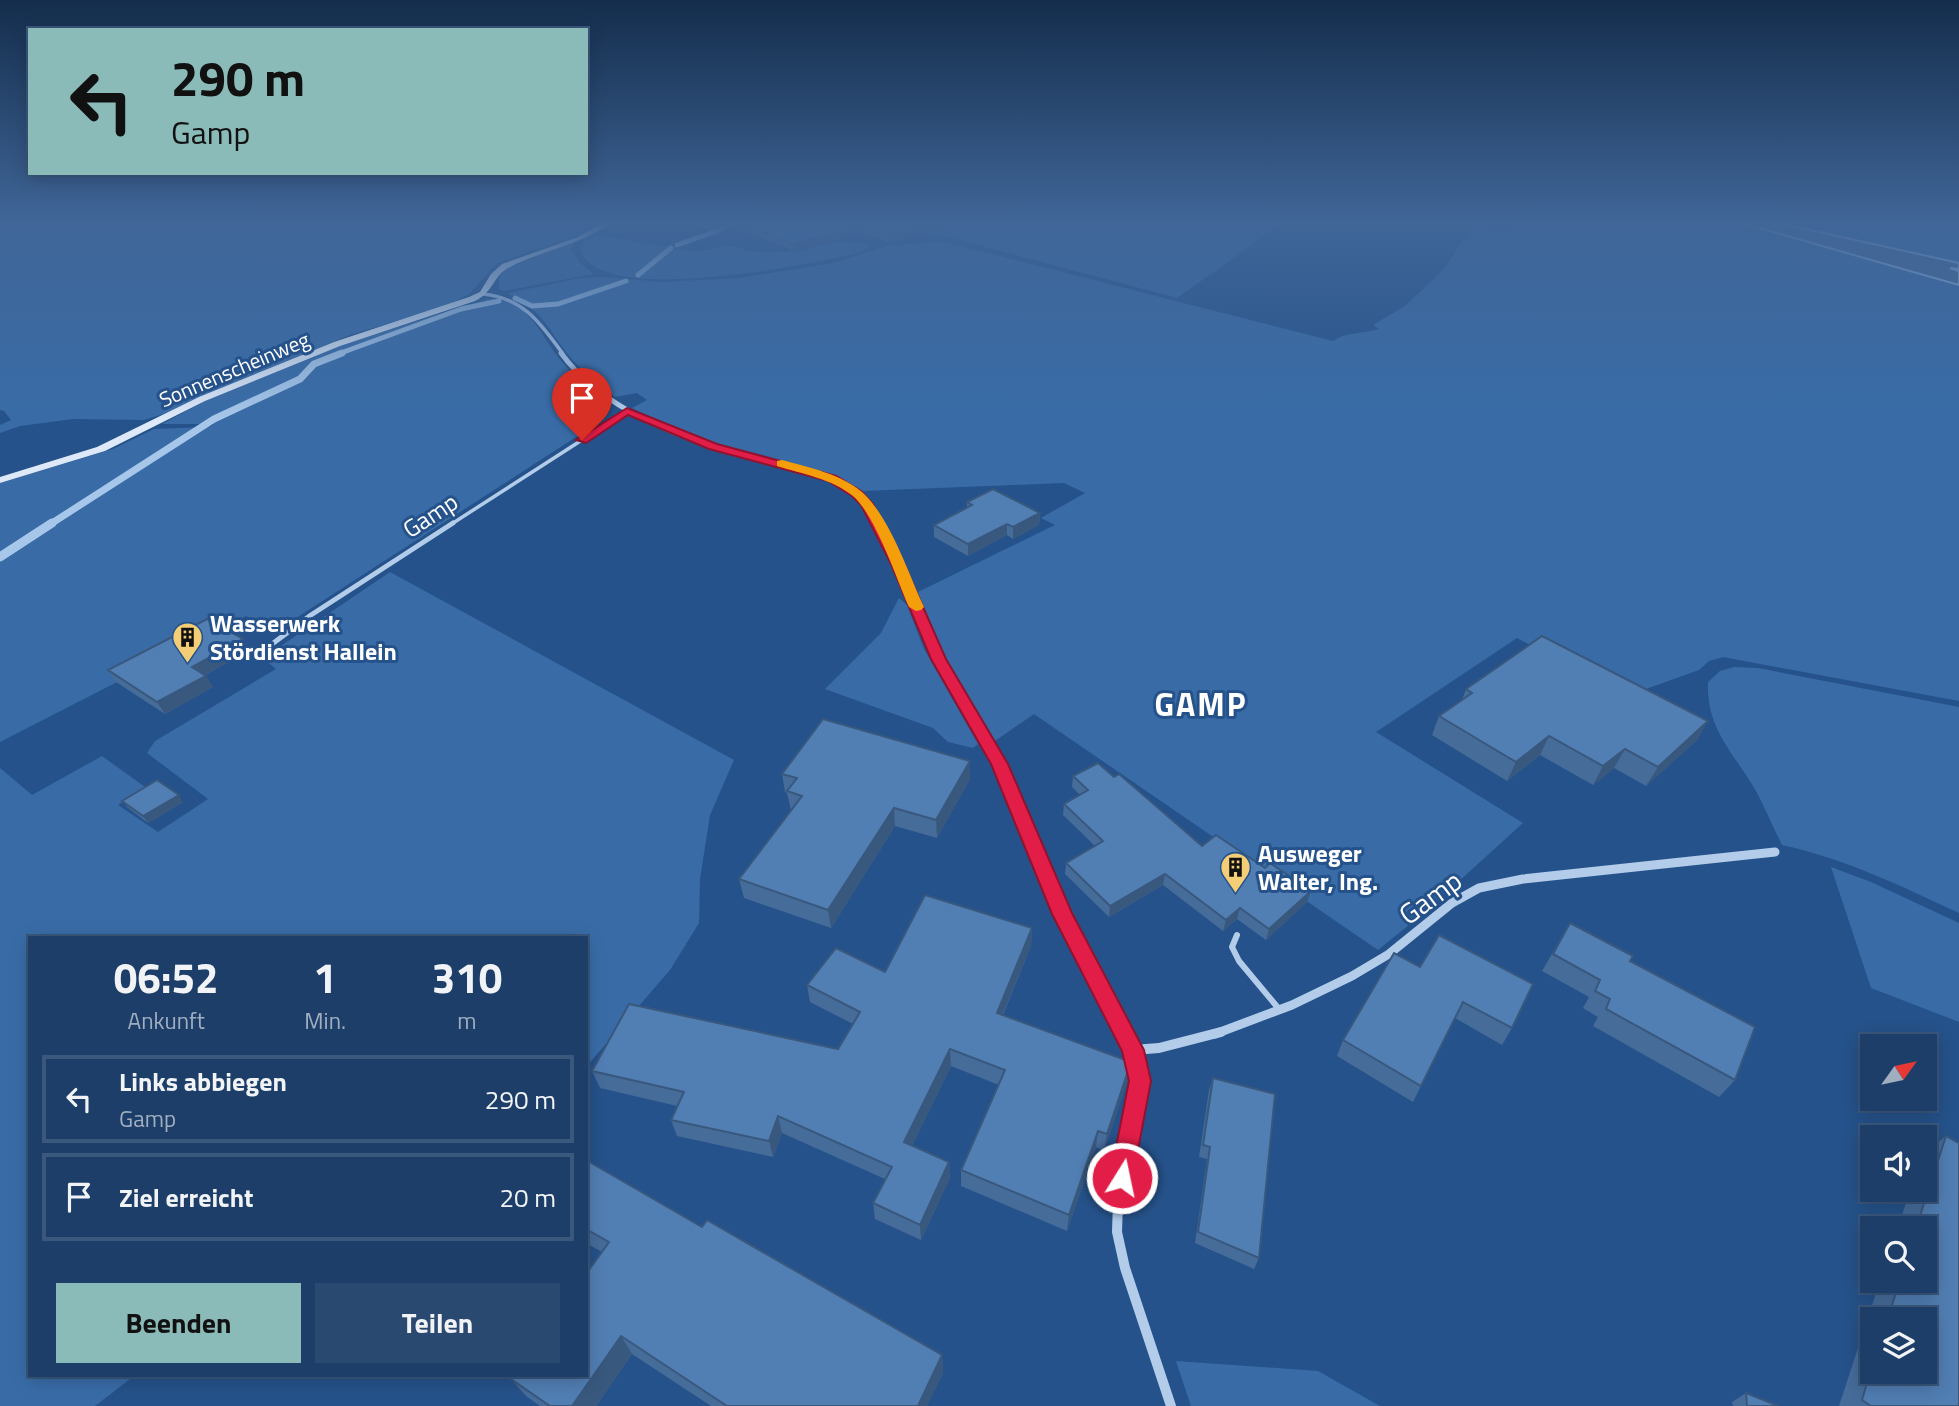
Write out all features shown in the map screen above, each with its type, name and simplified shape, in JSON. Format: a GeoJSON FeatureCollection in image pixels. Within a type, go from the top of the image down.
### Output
{"type":"FeatureCollection","features":[{"type":"Feature","properties":{"kind":"street"},"geometry":{"type":"LineString","coordinates":[[487,288],[483,294],[515,303],[536,317],[573,369],[627,411],[657,426],[713,446],[832,479],[856,493],[866,504],[893,553],[939,659],[1000,764],[1065,921],[1133,1050],[1140,1081],[1118,1202],[1117,1232],[1125,1268],[1171,1406]]}},
{"type":"Feature","properties":{"kind":"street","name":"Sonnenscheinweg"},"geometry":{"type":"LineString","coordinates":[[0,480],[101,449],[223,389],[337,344],[483,294]]}},
{"type":"Feature","properties":{"kind":"street","name":"Gamp"},"geometry":{"type":"LineString","coordinates":[[1133,1050],[1154,1050],[1181,1044],[1279,1010],[1376,964],[1458,899],[1480,887],[1612,869],[1774,852]]}},
{"type":"Feature","properties":{"kind":"lane","name":"Gamp"},"geometry":{"type":"LineString","coordinates":[[256,656],[311,615],[627,411]]}},
{"type":"Feature","properties":{"kind":"lane"},"geometry":{"type":"LineString","coordinates":[[1237,935],[1232,947],[1239,961],[1279,1010]]}},
{"type":"Feature","properties":{"kind":"shaded area"},"geometry":{"type":"Polygon","coordinates":[[[0,288],[475,288],[469,294],[444,307],[350,335],[167,413],[144,420],[73,419],[20,426],[0,433],[0,425],[11,420],[0,410],[0,288]]]}},
{"type":"Feature","properties":{"kind":"shaded area"},"geometry":{"type":"Polygon","coordinates":[[[499,288],[522,288],[504,291],[499,288]]]}},
{"type":"Feature","properties":{"kind":"shaded area"},"geometry":{"type":"Polygon","coordinates":[[[534,288],[1124,288],[1333,341],[1343,336],[1379,329],[1373,325],[1405,306],[1424,288],[1959,288],[1959,701],[1723,657],[1709,661],[1699,670],[1643,690],[1580,671],[1517,638],[1376,732],[1523,823],[1426,911],[1378,950],[1034,714],[995,741],[941,650],[918,592],[1055,525],[1041,518],[1085,493],[1064,483],[863,491],[804,466],[702,439],[632,408],[647,400],[637,393],[615,397],[571,359],[536,313],[508,293],[534,288]]]}},
{"type":"Feature","properties":{"kind":"shaded area"},"geometry":{"type":"Polygon","coordinates":[[[1138,288],[1192,288],[1177,298],[1138,288]]]}},
{"type":"Feature","properties":{"kind":"shaded area"},"geometry":{"type":"Polygon","coordinates":[[[487,299],[514,305],[524,312],[567,368],[607,403],[605,413],[593,426],[276,631],[246,616],[0,742],[0,483],[113,449],[154,429],[209,427],[214,424],[162,424],[207,400],[344,344],[487,299]]]}},
{"type":"Feature","properties":{"kind":"shaded area"},"geometry":{"type":"Polygon","coordinates":[[[390,572],[734,760],[710,815],[700,879],[699,923],[670,970],[588,1065],[588,936],[28,936],[28,1377],[133,1377],[95,1406],[0,1406],[0,768],[32,795],[102,756],[145,787],[118,805],[158,832],[208,799],[147,753],[155,741],[276,669],[263,658],[390,572]]]}},
{"type":"Feature","properties":{"kind":"shaded area"},"geometry":{"type":"Polygon","coordinates":[[[899,598],[907,605],[924,649],[978,744],[973,748],[948,742],[933,728],[825,689],[881,633],[899,598]]]}},
{"type":"Feature","properties":{"kind":"shaded area"},"geometry":{"type":"Polygon","coordinates":[[[1734,667],[1758,668],[1959,707],[1959,913],[1851,866],[1782,845],[1756,791],[1723,740],[1712,714],[1708,682],[1720,671],[1734,667]]]}},
{"type":"Feature","properties":{"kind":"shaded area"},"geometry":{"type":"Polygon","coordinates":[[[1831,867],[1871,882],[1959,923],[1959,1022],[1871,988],[1831,867]]]}},
{"type":"Feature","properties":{"kind":"shaded area"},"geometry":{"type":"Polygon","coordinates":[[[1176,1361],[1318,1371],[1380,1406],[1191,1406],[1176,1361]]]}},
{"type":"Feature","properties":{"kind":"building"},"geometry":{"type":"Polygon","coordinates":[[[993,489],[1040,513],[1013,527],[1007,524],[968,544],[934,525],[972,505],[967,502],[993,489]]]}},
{"type":"Feature","properties":{"kind":"building","name":"Wasserwerk Stördienst Hallein"},"geometry":{"type":"Polygon","coordinates":[[[207,619],[243,639],[192,667],[206,676],[157,702],[108,670],[207,619]]]}},
{"type":"Feature","properties":{"kind":"building"},"geometry":{"type":"Polygon","coordinates":[[[1542,636],[1708,721],[1658,767],[1625,749],[1603,766],[1549,736],[1516,762],[1439,716],[1472,693],[1466,689],[1542,636]]]}},
{"type":"Feature","properties":{"kind":"building"},"geometry":{"type":"Polygon","coordinates":[[[823,719],[970,761],[936,820],[894,808],[828,910],[739,879],[802,796],[787,791],[797,778],[782,774],[823,719]]]}},
{"type":"Feature","properties":{"kind":"building"},"geometry":{"type":"Polygon","coordinates":[[[1098,763],[1114,777],[1119,774],[1202,846],[1216,835],[1265,868],[1270,863],[1311,891],[1269,929],[1240,908],[1226,920],[1165,874],[1110,906],[1066,863],[1103,841],[1064,804],[1088,790],[1073,776],[1098,763]]]}},
{"type":"Feature","properties":{"kind":"building"},"geometry":{"type":"Polygon","coordinates":[[[157,780],[179,795],[143,816],[122,801],[157,780]]]}},
{"type":"Feature","properties":{"kind":"building"},"geometry":{"type":"Polygon","coordinates":[[[925,895],[1032,928],[997,1013],[1131,1062],[1107,1134],[1098,1131],[1069,1215],[961,1170],[1005,1070],[950,1049],[904,1142],[949,1162],[920,1225],[873,1203],[892,1167],[778,1116],[769,1141],[671,1120],[684,1092],[592,1071],[629,1004],[838,1049],[860,1012],[807,985],[836,948],[885,972],[925,895]]]}},
{"type":"Feature","properties":{"kind":"building"},"geometry":{"type":"Polygon","coordinates":[[[1570,923],[1633,956],[1630,961],[1755,1027],[1735,1080],[1606,1009],[1610,999],[1595,991],[1600,980],[1553,954],[1570,923]]]}},
{"type":"Feature","properties":{"kind":"building"},"geometry":{"type":"Polygon","coordinates":[[[1439,935],[1533,984],[1512,1028],[1463,1002],[1421,1086],[1343,1040],[1394,953],[1420,967],[1439,935]]]}},
{"type":"Feature","properties":{"kind":"building"},"geometry":{"type":"Polygon","coordinates":[[[1213,1078],[1275,1094],[1259,1258],[1198,1232],[1210,1147],[1203,1145],[1213,1078]]]}},
{"type":"Feature","properties":{"kind":"building"},"geometry":{"type":"Polygon","coordinates":[[[1946,1136],[1959,1143],[1959,1406],[1871,1406],[1862,1400],[1867,1384],[1937,1384],[1937,1307],[1891,1307],[1896,1293],[1937,1293],[1937,1216],[1920,1216],[1924,1202],[1937,1202],[1937,1164],[1946,1136]]]}},
{"type":"Feature","properties":{"kind":"building"},"geometry":{"type":"Polygon","coordinates":[[[588,1161],[702,1227],[707,1220],[942,1355],[918,1406],[727,1406],[621,1336],[572,1406],[550,1406],[511,1379],[588,1377],[588,1271],[609,1242],[588,1230],[588,1161]]]}},
{"type":"Feature","properties":{"kind":"building"},"geometry":{"type":"Polygon","coordinates":[[[1746,1393],[1778,1406],[1747,1406],[1746,1393]]]}},
{"type":"Feature","properties":{"kind":"waterway"},"geometry":{"type":"LineString","coordinates":[[515,298],[532,306],[558,304],[606,288]]}},
{"type":"Feature","properties":{"kind":"waterway"},"geometry":{"type":"LineString","coordinates":[[338,354],[461,309],[499,301]]}},
{"type":"Feature","properties":{"kind":"waterway"},"geometry":{"type":"LineString","coordinates":[[49,525],[214,419],[300,379],[314,364],[342,353]]}},
{"type":"Feature","properties":{"kind":"waterway"},"geometry":{"type":"LineString","coordinates":[[0,557],[52,523]]}},
{"type":"Feature","properties":{"kind":"slow traffic"},"geometry":{"type":"LineString","coordinates":[[782,464],[832,479],[856,493],[878,521],[916,607]]}},
{"type":"Feature","properties":{"kind":"place","name":"Wasserwerk Stördienst Hallein"},"geometry":{"type":"Point","coordinates":[187,664]}},
{"type":"Feature","properties":{"kind":"place","name":"Ausweger Walter, Ing."},"geometry":{"type":"Point","coordinates":[1235,894]}},
{"type":"Feature","properties":{"kind":"district","name":"GAMP"},"geometry":{"type":"Point","coordinates":[1201,704]}},
{"type":"Feature","properties":{"kind":"route"},"geometry":{"type":"LineString","coordinates":[[582,440],[627,411],[646,421],[713,446],[832,479],[856,493],[866,504],[878,521],[939,659],[1000,764],[1062,914],[1096,984],[1133,1050],[1140,1081],[1122,1178]]}}]}
